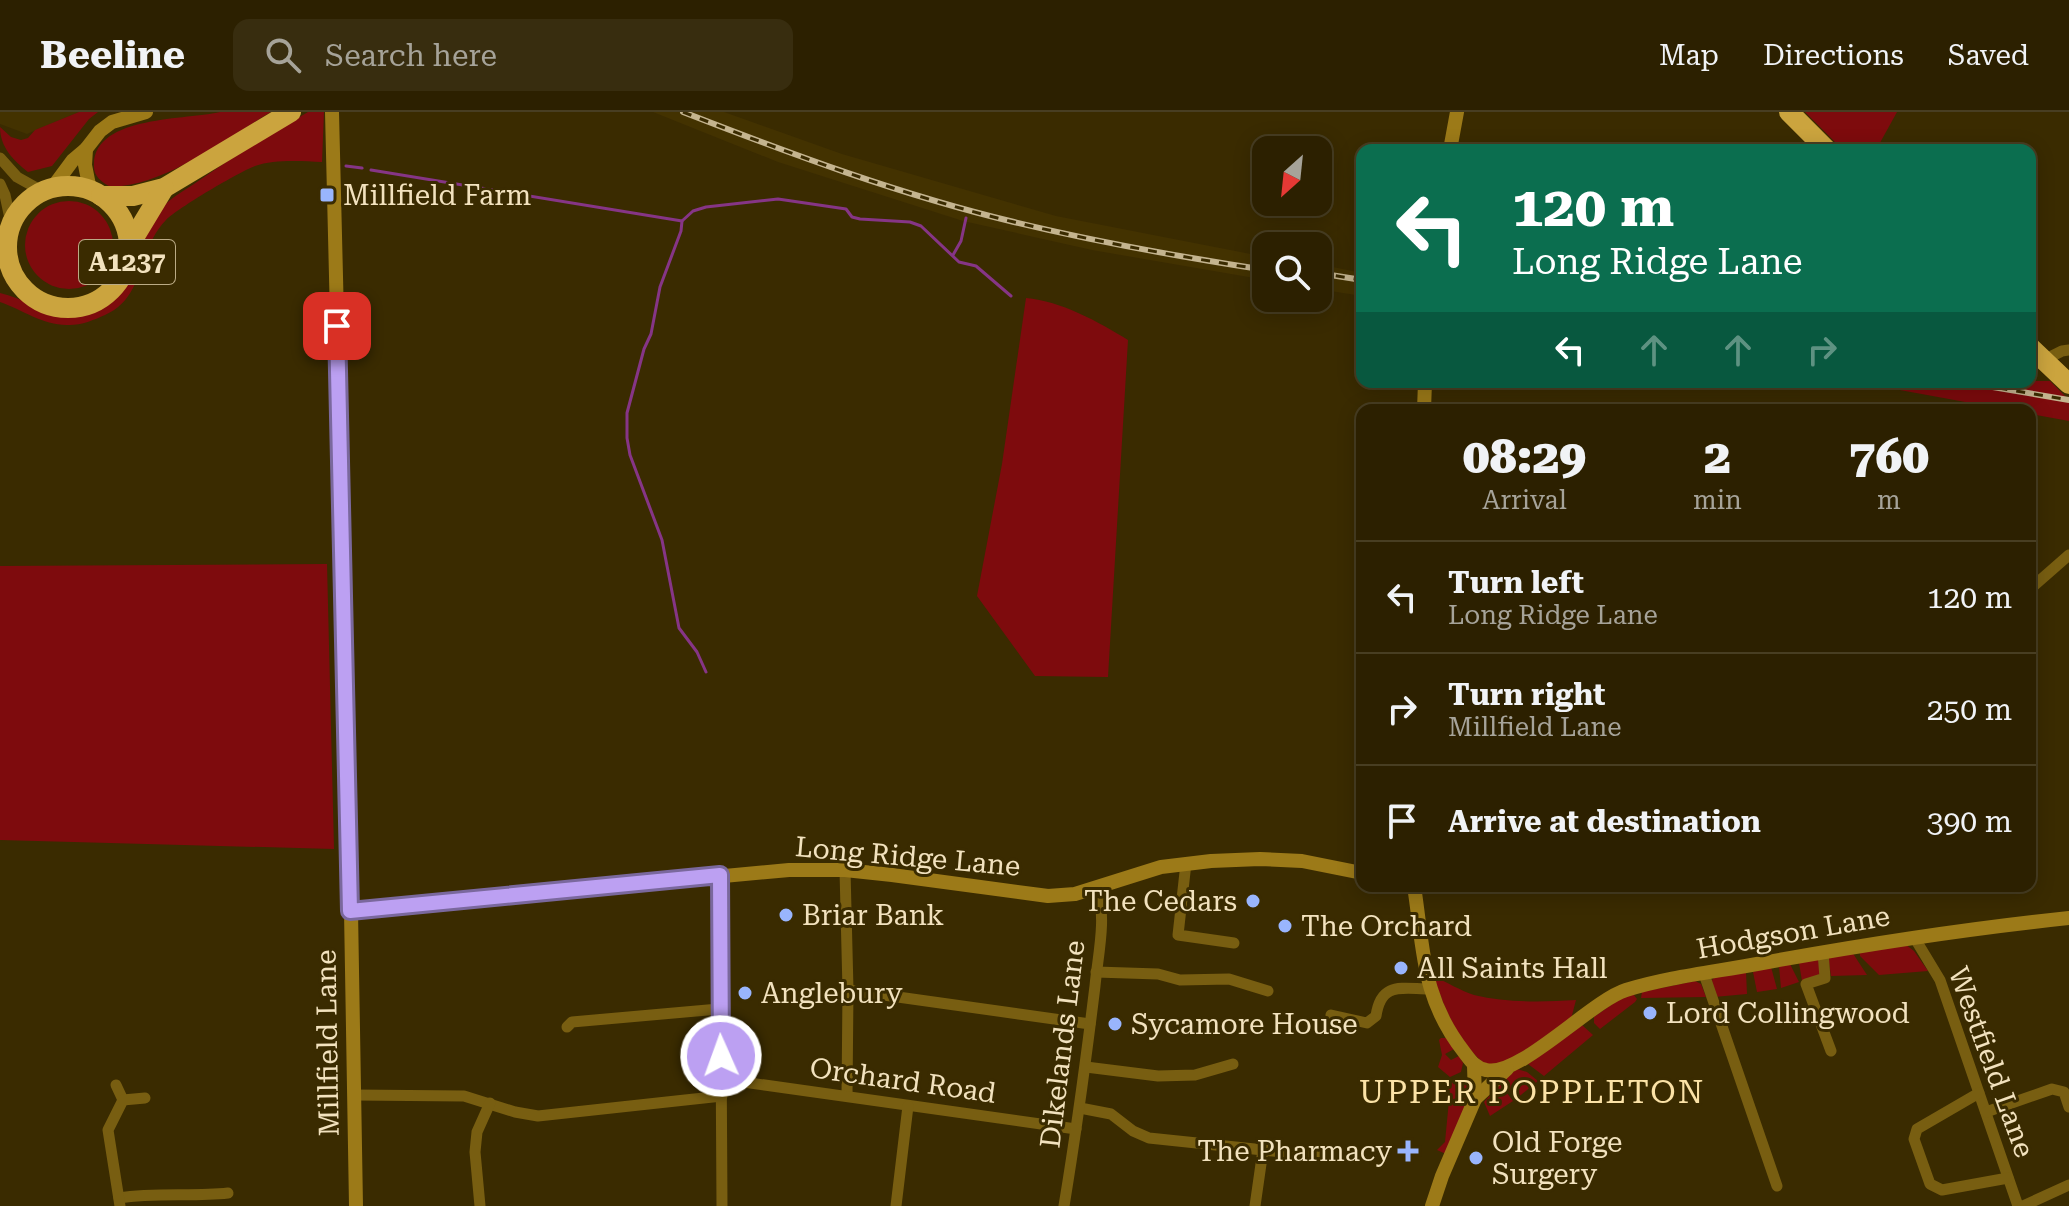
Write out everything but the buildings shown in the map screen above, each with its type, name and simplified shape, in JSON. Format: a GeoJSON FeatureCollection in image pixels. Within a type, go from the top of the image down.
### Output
{"type":"FeatureCollection","features":[{"type":"Feature","properties":{"kind":"highway","name":"A1237"},"geometry":{"type":"LineString","coordinates":[[48,189],[71,186],[95,193],[133,196],[164,188],[291,112]]}},
{"type":"Feature","properties":{"kind":"highway"},"geometry":{"type":"LineString","coordinates":[[1789,112],[1821,144]]}},
{"type":"Feature","properties":{"kind":"highway","name":"A1237"},"geometry":{"type":"LineString","coordinates":[[129,246],[164,188]]}},
{"type":"Feature","properties":{"kind":"highway"},"geometry":{"type":"LineString","coordinates":[[27,293],[13,275],[9,264],[7,232],[19,210],[48,189]]}},
{"type":"Feature","properties":{"kind":"highway","name":"A1237"},"geometry":{"type":"LineString","coordinates":[[0,287],[27,293],[62,308],[87,305],[109,292],[118,282],[128,259],[128,234],[118,212],[95,193]]}},
{"type":"Feature","properties":{"kind":"highway"},"geometry":{"type":"LineString","coordinates":[[2037,353],[2066,381]]}},
{"type":"Feature","properties":{"kind":"street"},"geometry":{"type":"LineString","coordinates":[[0,158],[23,182],[48,189],[100,131],[112,122],[146,112]]}},
{"type":"Feature","properties":{"kind":"street","name":"Millfield Lane"},"geometry":{"type":"LineString","coordinates":[[332,112],[356,1206]]}},
{"type":"Feature","properties":{"kind":"street"},"geometry":{"type":"LineString","coordinates":[[1451,144],[1457,112]]}},
{"type":"Feature","properties":{"kind":"street"},"geometry":{"type":"LineString","coordinates":[[86,149],[85,165],[95,193]]}},
{"type":"Feature","properties":{"kind":"street"},"geometry":{"type":"LineString","coordinates":[[0,184],[7,232]]}},
{"type":"Feature","properties":{"kind":"street"},"geometry":{"type":"LineString","coordinates":[[2037,353],[2069,350]]}},
{"type":"Feature","properties":{"kind":"street"},"geometry":{"type":"LineString","coordinates":[[2036,584],[2069,555]]}},
{"type":"Feature","properties":{"kind":"street","name":"Long Ridge Lane"},"geometry":{"type":"LineString","coordinates":[[350,911],[789,870],[845,870],[1048,896],[1075,894],[1161,867],[1186,863],[1260,859],[1302,861],[1356,872]]}},
{"type":"Feature","properties":{"kind":"street"},"geometry":{"type":"LineString","coordinates":[[1186,863],[1178,935],[1234,943]]}},
{"type":"Feature","properties":{"kind":"street"},"geometry":{"type":"LineString","coordinates":[[845,870],[847,1096]]}},
{"type":"Feature","properties":{"kind":"street"},"geometry":{"type":"LineString","coordinates":[[720,875],[722,1206]]}},
{"type":"Feature","properties":{"kind":"street","name":"Dikelands Lane"},"geometry":{"type":"LineString","coordinates":[[1064,1206],[1086,1067],[1103,905],[1097,888]]}},
{"type":"Feature","properties":{"kind":"street"},"geometry":{"type":"LineString","coordinates":[[1415,892],[1424,972],[1457,1044],[1474,1065],[1485,1070],[1497,1071],[1508,1067]]}},
{"type":"Feature","properties":{"kind":"street","name":"Hodgson Lane"},"geometry":{"type":"LineString","coordinates":[[1508,1067],[1622,991],[1914,937],[2069,918]]}},
{"type":"Feature","properties":{"kind":"street","name":"Westfield Lane"},"geometry":{"type":"LineString","coordinates":[[1914,937],[1940,980],[2020,1206]]}},
{"type":"Feature","properties":{"kind":"street"},"geometry":{"type":"LineString","coordinates":[[1823,952],[1825,978],[1806,984],[1831,1051]]}},
{"type":"Feature","properties":{"kind":"street"},"geometry":{"type":"LineString","coordinates":[[1096,972],[1158,974],[1180,980],[1229,979],[1268,991]]}},
{"type":"Feature","properties":{"kind":"street"},"geometry":{"type":"LineString","coordinates":[[1704,974],[1777,1186]]}},
{"type":"Feature","properties":{"kind":"street"},"geometry":{"type":"LineString","coordinates":[[1331,1015],[1367,1023],[1376,1016],[1380,998],[1385,992],[1430,989]]}},
{"type":"Feature","properties":{"kind":"street"},"geometry":{"type":"LineString","coordinates":[[848,990],[1090,1024]]}},
{"type":"Feature","properties":{"kind":"street"},"geometry":{"type":"LineString","coordinates":[[567,1027],[572,1022],[719,1009]]}},
{"type":"Feature","properties":{"kind":"street"},"geometry":{"type":"LineString","coordinates":[[1086,1067],[1158,1076],[1195,1075],[1233,1064]]}},
{"type":"Feature","properties":{"kind":"street"},"geometry":{"type":"LineString","coordinates":[[1474,1065],[1475,1099]]}},
{"type":"Feature","properties":{"kind":"street"},"geometry":{"type":"LineString","coordinates":[[1432,1206],[1475,1099],[1508,1067]]}},
{"type":"Feature","properties":{"kind":"street","name":"Orchard Road"},"geometry":{"type":"LineString","coordinates":[[722,1079],[1076,1129]]}},
{"type":"Feature","properties":{"kind":"street"},"geometry":{"type":"LineString","coordinates":[[116,1085],[123,1100]]}},
{"type":"Feature","properties":{"kind":"street"},"geometry":{"type":"LineString","coordinates":[[1986,1112],[2052,1089],[2064,1092],[2069,1107]]}},
{"type":"Feature","properties":{"kind":"street"},"geometry":{"type":"LineString","coordinates":[[1979,1093],[1917,1129],[1914,1139],[1930,1184],[1942,1190],[2008,1178]]}},
{"type":"Feature","properties":{"kind":"street"},"geometry":{"type":"LineString","coordinates":[[354,1095],[453,1095],[538,1116],[722,1096]]}},
{"type":"Feature","properties":{"kind":"street"},"geometry":{"type":"LineString","coordinates":[[145,1098],[123,1100],[108,1130],[120,1202],[151,1193],[208,1201],[228,1193]]}},
{"type":"Feature","properties":{"kind":"street"},"geometry":{"type":"LineString","coordinates":[[480,1206],[475,1152],[477,1132],[490,1103]]}},
{"type":"Feature","properties":{"kind":"street"},"geometry":{"type":"LineString","coordinates":[[896,1206],[908,1106]]}},
{"type":"Feature","properties":{"kind":"street"},"geometry":{"type":"LineString","coordinates":[[1080,1108],[1111,1114],[1133,1131],[1149,1138],[1321,1156]]}},
{"type":"Feature","properties":{"kind":"street"},"geometry":{"type":"LineString","coordinates":[[1255,1206],[1263,1150]]}},
{"type":"Feature","properties":{"kind":"street"},"geometry":{"type":"LineString","coordinates":[[2020,1206],[2069,1185]]}},
{"type":"Feature","properties":{"kind":"shaded area"},"geometry":{"type":"Polygon","coordinates":[[[0,112],[79,112],[27,134],[0,124],[0,112]]]}},
{"type":"Feature","properties":{"kind":"shaded area"},"geometry":{"type":"Polygon","coordinates":[[[79,112],[98,112],[52,166],[28,172],[13,158],[2,141],[0,127],[11,137],[21,140],[28,138],[35,130],[79,112]]]}},
{"type":"Feature","properties":{"kind":"shaded area"},"geometry":{"type":"Polygon","coordinates":[[[220,112],[271,112],[194,159],[153,178],[111,187],[96,175],[94,164],[98,148],[110,136],[146,123],[220,112]]]}},
{"type":"Feature","properties":{"kind":"shaded area"},"geometry":{"type":"Polygon","coordinates":[[[308,112],[324,112],[322,162],[279,161],[255,166],[173,214],[157,232],[135,285],[118,307],[88,322],[60,325],[0,302],[0,293],[64,313],[87,312],[104,305],[117,294],[150,226],[164,206],[222,165],[308,112]]]}},
{"type":"Feature","properties":{"kind":"shaded area"},"geometry":{"type":"Polygon","coordinates":[[[653,112],[724,112],[842,154],[1056,216],[1252,254],[1252,278],[1092,250],[963,221],[778,162],[653,112]]]}},
{"type":"Feature","properties":{"kind":"shaded area"},"geometry":{"type":"Polygon","coordinates":[[[1805,112],[1897,112],[1879,144],[1837,144],[1805,112]]]}},
{"type":"Feature","properties":{"kind":"shaded area"},"geometry":{"type":"Polygon","coordinates":[[[69,201],[86,205],[100,214],[109,228],[113,245],[109,262],[100,276],[86,285],[69,289],[52,285],[38,276],[29,262],[25,245],[29,228],[38,214],[52,205],[69,201]]]}},
{"type":"Feature","properties":{"kind":"shaded area"},"geometry":{"type":"Polygon","coordinates":[[[1332,267],[1356,272],[1356,295],[1332,291],[1332,267]]]}},
{"type":"Feature","properties":{"kind":"shaded area"},"geometry":{"type":"Polygon","coordinates":[[[1026,298],[1066,308],[1128,340],[1108,677],[1035,676],[977,596],[1002,464],[1026,298]]]}},
{"type":"Feature","properties":{"kind":"shaded area"},"geometry":{"type":"Polygon","coordinates":[[[2036,381],[2050,381],[2069,400],[2069,421],[2036,415],[2036,404],[1976,404],[1889,388],[2036,388],[2036,381]]]}},
{"type":"Feature","properties":{"kind":"shaded area"},"geometry":{"type":"Polygon","coordinates":[[[327,564],[334,849],[0,840],[0,566],[327,564]]]}},
{"type":"Feature","properties":{"kind":"shaded area"},"geometry":{"type":"Polygon","coordinates":[[[1905,944],[1928,971],[1879,975],[1860,956],[1860,951],[1905,944]]]}},
{"type":"Feature","properties":{"kind":"shaded area"},"geometry":{"type":"Polygon","coordinates":[[[1852,952],[1867,975],[1831,976],[1828,956],[1852,952]]]}},
{"type":"Feature","properties":{"kind":"shaded area"},"geometry":{"type":"Polygon","coordinates":[[[1819,958],[1820,977],[1802,981],[1799,963],[1819,958]]]}},
{"type":"Feature","properties":{"kind":"shaded area"},"geometry":{"type":"Polygon","coordinates":[[[1790,964],[1799,982],[1781,988],[1779,966],[1790,964]]]}},
{"type":"Feature","properties":{"kind":"shaded area"},"geometry":{"type":"Polygon","coordinates":[[[1771,967],[1777,989],[1757,992],[1753,972],[1771,967]]]}},
{"type":"Feature","properties":{"kind":"shaded area"},"geometry":{"type":"Polygon","coordinates":[[[1746,972],[1747,994],[1714,997],[1712,980],[1715,977],[1746,972]]]}},
{"type":"Feature","properties":{"kind":"shaded area"},"geometry":{"type":"Polygon","coordinates":[[[1434,977],[1487,998],[1576,1000],[1571,1019],[1507,1063],[1489,1067],[1461,1038],[1434,977]]]}},
{"type":"Feature","properties":{"kind":"shaded area"},"geometry":{"type":"Polygon","coordinates":[[[1695,981],[1701,984],[1706,997],[1641,998],[1642,992],[1695,981]]]}},
{"type":"Feature","properties":{"kind":"shaded area"},"geometry":{"type":"Polygon","coordinates":[[[1633,994],[1637,999],[1635,1002],[1600,1029],[1594,1023],[1594,1017],[1621,998],[1633,994]]]}},
{"type":"Feature","properties":{"kind":"shaded area"},"geometry":{"type":"Polygon","coordinates":[[[1582,1025],[1593,1035],[1544,1076],[1528,1064],[1582,1025]]]}},
{"type":"Feature","properties":{"kind":"shaded area"},"geometry":{"type":"Polygon","coordinates":[[[1441,1038],[1447,1038],[1454,1049],[1445,1054],[1451,1060],[1459,1056],[1463,1063],[1461,1072],[1450,1077],[1438,1067],[1442,1055],[1441,1038]]]}},
{"type":"Feature","properties":{"kind":"shaded area"},"geometry":{"type":"Polygon","coordinates":[[[1517,1069],[1538,1081],[1516,1099],[1501,1081],[1517,1069]]]}},
{"type":"Feature","properties":{"kind":"shaded area"},"geometry":{"type":"Polygon","coordinates":[[[1462,1080],[1469,1084],[1470,1096],[1446,1154],[1437,1150],[1445,1142],[1450,1090],[1443,1089],[1447,1084],[1462,1080]]]}},
{"type":"Feature","properties":{"kind":"shaded area"},"geometry":{"type":"Polygon","coordinates":[[[1500,1084],[1513,1101],[1490,1116],[1484,1102],[1500,1084]]]}},
{"type":"Feature","properties":{"kind":"waterway"},"geometry":{"type":"LineString","coordinates":[[346,166],[362,168]]}},
{"type":"Feature","properties":{"kind":"waterway"},"geometry":{"type":"LineString","coordinates":[[371,170],[682,221],[693,211],[706,207],[778,199],[846,209],[852,217],[860,219],[910,222],[921,226],[959,262],[976,266],[1011,296]]}},
{"type":"Feature","properties":{"kind":"waterway"},"geometry":{"type":"LineString","coordinates":[[953,255],[961,241],[966,218]]}},
{"type":"Feature","properties":{"kind":"waterway"},"geometry":{"type":"LineString","coordinates":[[682,221],[660,287],[651,334],[627,413],[627,438],[630,455],[662,540],[679,628],[697,652],[706,672]]}},
{"type":"Feature","properties":{"kind":"railway"},"geometry":{"type":"LineString","coordinates":[[683,112],[847,173],[972,211],[1108,243],[1252,268]]}},
{"type":"Feature","properties":{"kind":"railway"},"geometry":{"type":"LineString","coordinates":[[1332,275],[1356,279]]}},
{"type":"Feature","properties":{"kind":"railway"},"geometry":{"type":"LineString","coordinates":[[1998,388],[2069,400]]}},
{"type":"Feature","properties":{"kind":"place","name":"Millfield Farm"},"geometry":{"type":"Point","coordinates":[327,195]}},
{"type":"Feature","properties":{"kind":"place","name":"The Cedars"},"geometry":{"type":"Point","coordinates":[1253,901]}},
{"type":"Feature","properties":{"kind":"place","name":"Briar Bank"},"geometry":{"type":"Point","coordinates":[786,915]}},
{"type":"Feature","properties":{"kind":"place","name":"The Orchard"},"geometry":{"type":"Point","coordinates":[1285,926]}},
{"type":"Feature","properties":{"kind":"place","name":"All Saints Hall"},"geometry":{"type":"Point","coordinates":[1401,968]}},
{"type":"Feature","properties":{"kind":"place","name":"Anglebury"},"geometry":{"type":"Point","coordinates":[745,993]}},
{"type":"Feature","properties":{"kind":"place","name":"Lord Collingwood"},"geometry":{"type":"Point","coordinates":[1650,1013]}},
{"type":"Feature","properties":{"kind":"place","name":"Sycamore House"},"geometry":{"type":"Point","coordinates":[1115,1024]}},
{"type":"Feature","properties":{"kind":"place","name":"The Pharmacy"},"geometry":{"type":"Point","coordinates":[1408,1151]}},
{"type":"Feature","properties":{"kind":"place","name":"Old Forge Surgery"},"geometry":{"type":"Point","coordinates":[1476,1158]}},
{"type":"Feature","properties":{"kind":"district","name":"UPPER POPPLETON"},"geometry":{"type":"Point","coordinates":[1532,1092]}},
{"type":"Feature","properties":{"kind":"route"},"geometry":{"type":"LineString","coordinates":[[337,326],[350,911],[720,875],[721,1056]]}}]}
